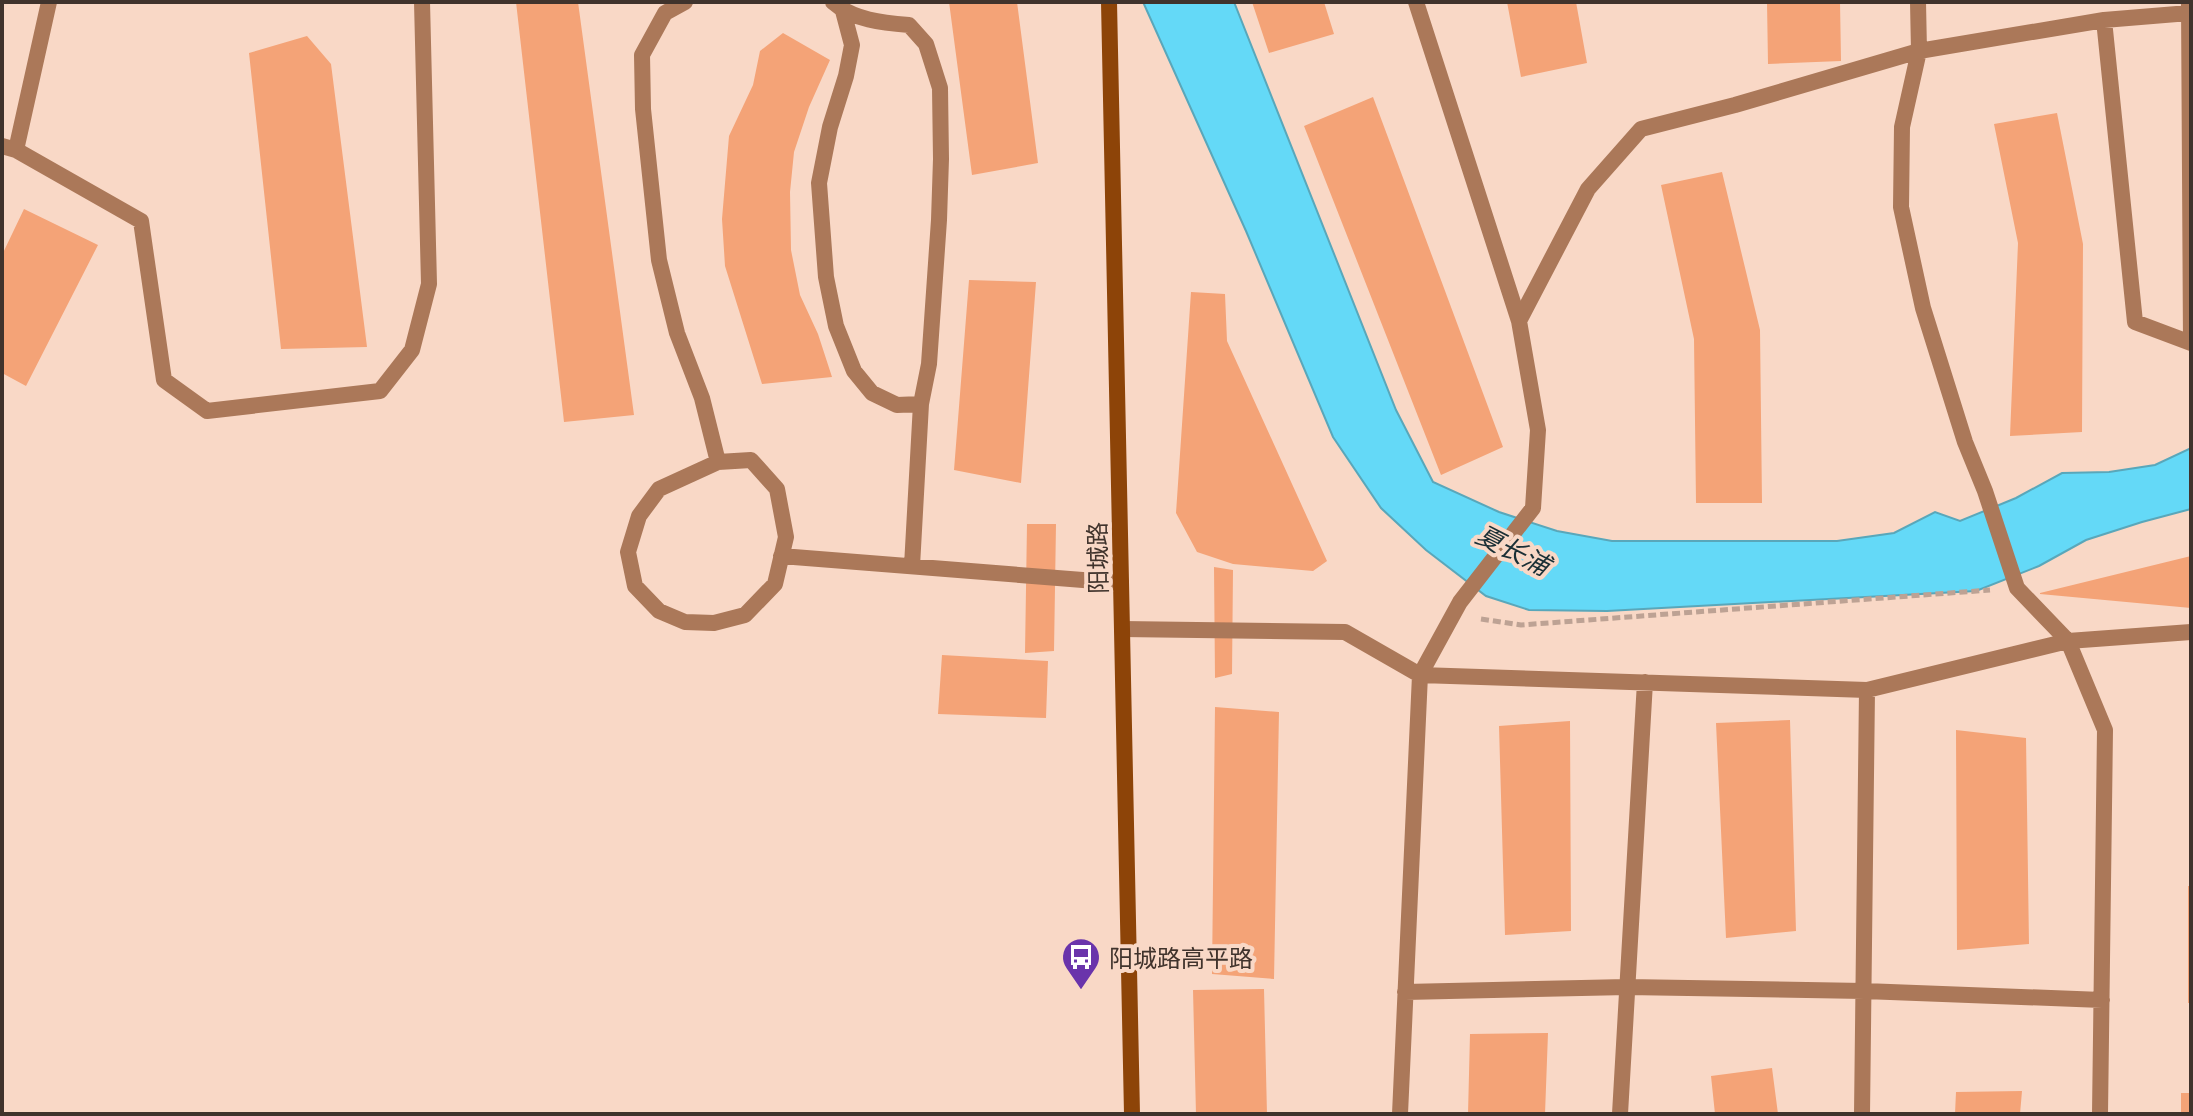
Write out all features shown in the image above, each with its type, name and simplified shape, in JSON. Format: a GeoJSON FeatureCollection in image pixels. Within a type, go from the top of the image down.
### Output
{"type":"FeatureCollection","features":[{"type":"Feature","properties":{"kind":"street"},"geometry":{"type":"LineString","coordinates":[[49,2],[9,148],[141,221],[164,380],[207,411],[380,391],[412,350],[429,284],[422,2]]}},
{"type":"Feature","properties":{"kind":"street"},"geometry":{"type":"LineString","coordinates":[[685,2],[665,13],[642,55],[643,109],[659,260],[677,333],[702,398],[718,462]]}},
{"type":"Feature","properties":{"kind":"street","name":"阳城路"},"geometry":{"type":"LineString","coordinates":[[1109,2],[1132,1114]]}},
{"type":"Feature","properties":{"kind":"street"},"geometry":{"type":"LineString","coordinates":[[1400,1114],[1420,675],[1456,609],[1533,508],[1538,430],[1519,321],[1416,2]]}},
{"type":"Feature","properties":{"kind":"street"},"geometry":{"type":"LineString","coordinates":[[1918,2],[1919,51],[1902,127],[1901,207],[1923,308],[1965,442],[1985,491],[2017,588],[2068,641],[2105,730],[2100,1114]]}},
{"type":"Feature","properties":{"kind":"street"},"geometry":{"type":"LineString","coordinates":[[838,6],[879,22],[909,25],[926,44],[940,88],[939,220],[929,364],[921,404],[912,566]]}},
{"type":"Feature","properties":{"kind":"street"},"geometry":{"type":"LineString","coordinates":[[838,6],[852,45],[819,183],[826,277],[836,326],[854,371],[872,393],[897,405],[921,404]]}},
{"type":"Feature","properties":{"kind":"street"},"geometry":{"type":"LineString","coordinates":[[1519,321],[1588,189],[1641,129],[1919,51],[2104,20],[2189,7],[2191,343],[2135,322],[2104,20]]}},
{"type":"Feature","properties":{"kind":"street"},"geometry":{"type":"LineString","coordinates":[[751,460],[777,489],[786,537],[775,584],[745,615],[714,623],[685,622],[659,611],[635,586],[628,552],[639,516],[659,489],[718,462],[751,460]]}},
{"type":"Feature","properties":{"kind":"street"},"geometry":{"type":"LineString","coordinates":[[781,556],[1121,583]]}},
{"type":"Feature","properties":{"kind":"street"},"geometry":{"type":"LineString","coordinates":[[1122,629],[1345,632],[1420,675],[1867,690],[2068,641],[2191,632]]}},
{"type":"Feature","properties":{"kind":"street"},"geometry":{"type":"LineString","coordinates":[[1620,1114],[1645,682]]}},
{"type":"Feature","properties":{"kind":"street"},"geometry":{"type":"LineString","coordinates":[[1862,1114],[1867,690]]}},
{"type":"Feature","properties":{"kind":"street"},"geometry":{"type":"LineString","coordinates":[[1405,992],[1627,987],[1864,991],[2102,1000]]}},
{"type":"Feature","properties":{"kind":"path"},"geometry":{"type":"LineString","coordinates":[[1456,609],[1521,625],[2017,588]]}},
{"type":"Feature","properties":{"kind":"water","name":"夏长浦"},"geometry":{"type":"Polygon","coordinates":[[[1143,2],[1234,2],[1396,410],[1433,482],[1499,512],[1557,531],[1612,541],[1837,541],[1894,533],[1935,512],[1960,521],[2016,498],[2062,473],[2109,472],[2155,465],[2191,448],[2191,509],[2086,540],[2039,566],[1976,591],[1607,611],[1529,610],[1486,596],[1426,550],[1381,508],[1333,437],[1246,231],[1143,2]]]}},
{"type":"Feature","properties":{"kind":"building"},"geometry":{"type":"Polygon","coordinates":[[[516,2],[578,2],[634,415],[564,422],[516,2]]]}},
{"type":"Feature","properties":{"kind":"building"},"geometry":{"type":"Polygon","coordinates":[[[949,2],[1017,2],[1038,163],[972,175],[949,2]]]}},
{"type":"Feature","properties":{"kind":"building"},"geometry":{"type":"Polygon","coordinates":[[[1252,2],[1324,2],[1334,34],[1269,53],[1252,2]]]}},
{"type":"Feature","properties":{"kind":"building"},"geometry":{"type":"Polygon","coordinates":[[[1507,2],[1576,2],[1587,63],[1521,77],[1507,2]]]}},
{"type":"Feature","properties":{"kind":"building"},"geometry":{"type":"Polygon","coordinates":[[[1767,2],[1840,2],[1841,61],[1768,64],[1767,2]]]}},
{"type":"Feature","properties":{"kind":"building"},"geometry":{"type":"Polygon","coordinates":[[[783,33],[830,60],[809,107],[794,152],[790,192],[791,250],[800,295],[818,334],[832,377],[762,384],[725,266],[722,219],[729,136],[753,85],[760,51],[783,33]]]}},
{"type":"Feature","properties":{"kind":"building"},"geometry":{"type":"Polygon","coordinates":[[[307,36],[331,64],[367,347],[281,349],[249,53],[307,36]]]}},
{"type":"Feature","properties":{"kind":"building"},"geometry":{"type":"Polygon","coordinates":[[[1373,97],[1503,447],[1441,475],[1304,126],[1373,97]]]}},
{"type":"Feature","properties":{"kind":"building"},"geometry":{"type":"Polygon","coordinates":[[[2057,113],[2083,244],[2082,432],[2010,436],[2018,243],[1994,124],[2057,113]]]}},
{"type":"Feature","properties":{"kind":"building"},"geometry":{"type":"Polygon","coordinates":[[[1722,172],[1760,330],[1762,503],[1696,503],[1694,339],[1661,185],[1722,172]]]}},
{"type":"Feature","properties":{"kind":"building"},"geometry":{"type":"Polygon","coordinates":[[[24,209],[98,245],[26,386],[2,373],[2,255],[24,209]]]}},
{"type":"Feature","properties":{"kind":"building"},"geometry":{"type":"Polygon","coordinates":[[[969,280],[1036,282],[1021,483],[954,470],[969,280]]]}},
{"type":"Feature","properties":{"kind":"building"},"geometry":{"type":"Polygon","coordinates":[[[1191,292],[1225,294],[1227,341],[1327,561],[1313,571],[1233,564],[1197,552],[1176,513],[1191,292]]]}},
{"type":"Feature","properties":{"kind":"building"},"geometry":{"type":"Polygon","coordinates":[[[1027,524],[1056,524],[1054,651],[1025,653],[1027,524]]]}},
{"type":"Feature","properties":{"kind":"building"},"geometry":{"type":"Polygon","coordinates":[[[2191,556],[2191,608],[2040,594],[2040,593],[2191,556]]]}},
{"type":"Feature","properties":{"kind":"building"},"geometry":{"type":"Polygon","coordinates":[[[1214,567],[1233,570],[1232,674],[1215,678],[1214,567]]]}},
{"type":"Feature","properties":{"kind":"building"},"geometry":{"type":"Polygon","coordinates":[[[942,655],[1048,661],[1046,718],[938,714],[942,655]]]}},
{"type":"Feature","properties":{"kind":"building"},"geometry":{"type":"Polygon","coordinates":[[[1215,707],[1279,712],[1274,979],[1212,974],[1215,707]]]}},
{"type":"Feature","properties":{"kind":"building"},"geometry":{"type":"Polygon","coordinates":[[[1790,720],[1796,931],[1726,938],[1716,723],[1790,720]]]}},
{"type":"Feature","properties":{"kind":"building"},"geometry":{"type":"Polygon","coordinates":[[[1570,721],[1571,931],[1505,935],[1499,726],[1570,721]]]}},
{"type":"Feature","properties":{"kind":"building"},"geometry":{"type":"Polygon","coordinates":[[[1956,730],[2026,738],[2029,944],[1957,950],[1956,730]]]}},
{"type":"Feature","properties":{"kind":"building"},"geometry":{"type":"Polygon","coordinates":[[[2188,886],[2191,886],[2191,1003],[2188,1003],[2188,886]]]}},
{"type":"Feature","properties":{"kind":"building"},"geometry":{"type":"Polygon","coordinates":[[[1264,989],[1267,1114],[1196,1114],[1193,990],[1264,989]]]}},
{"type":"Feature","properties":{"kind":"building"},"geometry":{"type":"Polygon","coordinates":[[[1548,1033],[1545,1114],[1468,1114],[1470,1034],[1548,1033]]]}},
{"type":"Feature","properties":{"kind":"building"},"geometry":{"type":"Polygon","coordinates":[[[1772,1068],[1778,1114],[1715,1114],[1711,1076],[1772,1068]]]}},
{"type":"Feature","properties":{"kind":"building"},"geometry":{"type":"Polygon","coordinates":[[[2022,1091],[2020,1114],[1955,1114],[1956,1092],[2022,1091]]]}},
{"type":"Feature","properties":{"kind":"building"},"geometry":{"type":"Polygon","coordinates":[[[2181,1093],[2191,1093],[2191,1114],[2181,1114],[2181,1093]]]}},
{"type":"Feature","properties":{"kind":"place","name":"阳城路高平路"},"geometry":{"type":"Point","coordinates":[1081,991]}}]}
